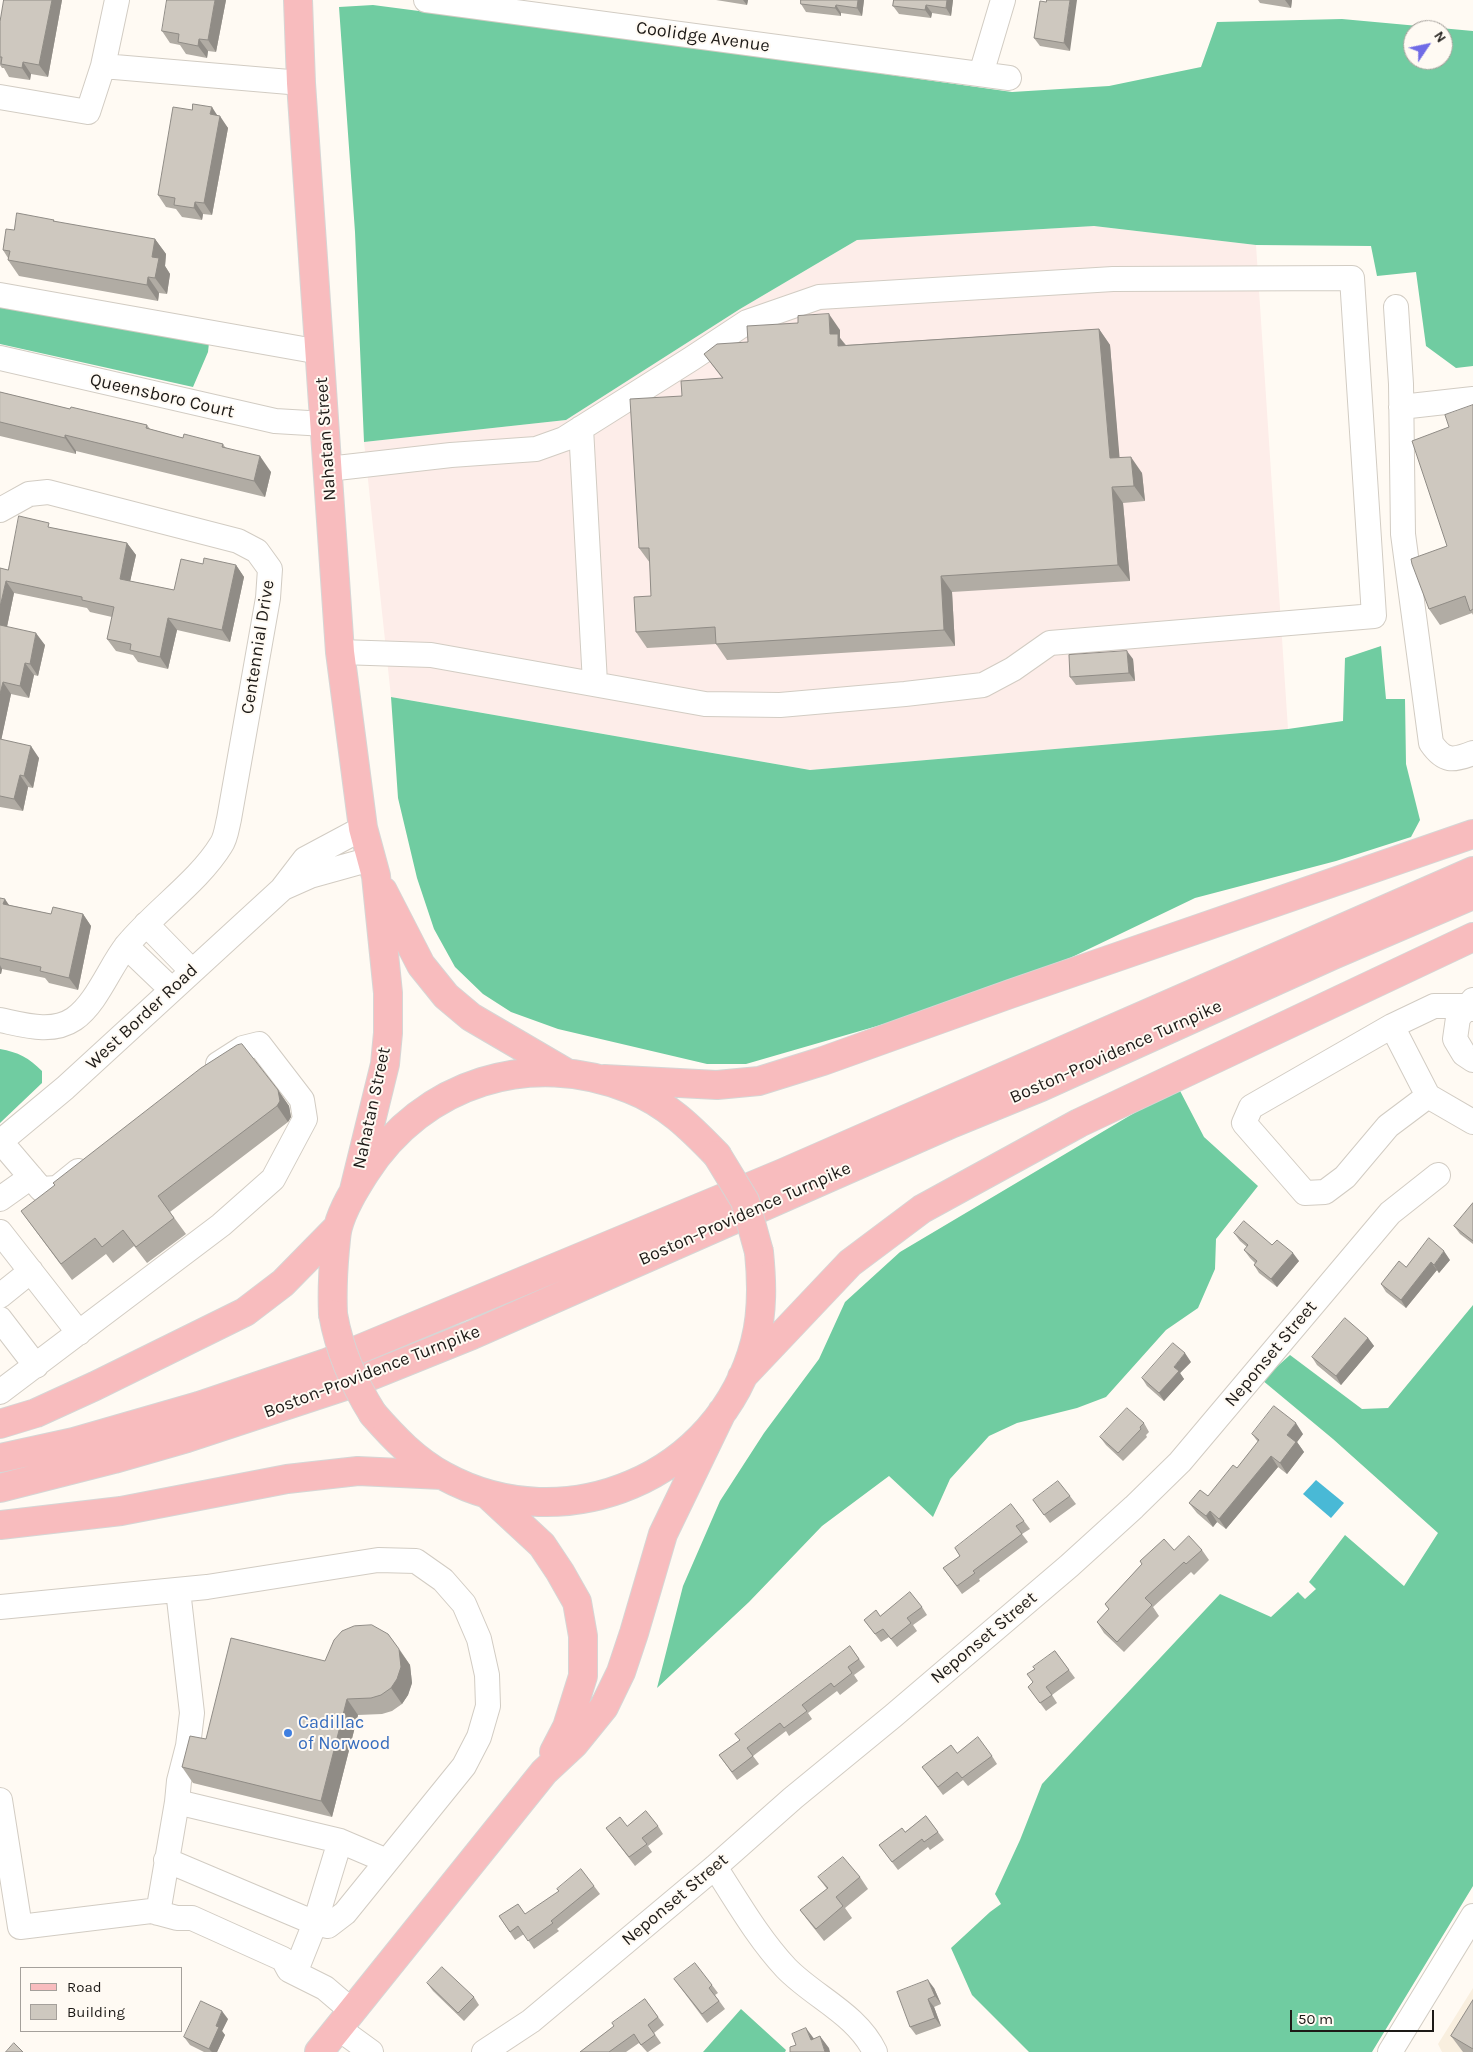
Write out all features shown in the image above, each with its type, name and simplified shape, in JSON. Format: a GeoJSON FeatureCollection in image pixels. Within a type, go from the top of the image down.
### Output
{"type":"FeatureCollection","features":[{"type":"Feature","properties":{"kind":"main road","name":"Nahatan Street"},"geometry":{"type":"LineString","coordinates":[[298,0],[301,83],[340,652],[363,828],[374,868],[388,993],[388,1033],[384,1064],[354,1190]]}},
{"type":"Feature","properties":{"kind":"main road"},"geometry":{"type":"LineString","coordinates":[[722,1412],[702,1437],[668,1465],[635,1484],[610,1493],[555,1502],[522,1501],[487,1494],[442,1475],[414,1456],[392,1436],[373,1414],[362,1396],[337,1333],[333,1314],[332,1287],[338,1227],[354,1190],[379,1151],[416,1115],[455,1092],[486,1080],[527,1072],[566,1072],[604,1079],[717,1085],[759,1081],[823,1062],[1010,994],[1473,834]]}},
{"type":"Feature","properties":{"kind":"main road","name":"Nahatan Street"},"geometry":{"type":"LineString","coordinates":[[374,868],[421,965],[446,996],[471,1017],[566,1072]]}},
{"type":"Feature","properties":{"kind":"main road","name":"Boston-Providence Turnpike"},"geometry":{"type":"LineString","coordinates":[[0,1458],[74,1442],[190,1408],[326,1363],[775,1176],[1473,870]]}},
{"type":"Feature","properties":{"kind":"main road","name":"Boston-Providence Turnpike"},"geometry":{"type":"LineString","coordinates":[[0,1488],[178,1441],[348,1385],[472,1334],[944,1127],[1041,1087],[1333,955],[1473,895]]}},
{"type":"Feature","properties":{"kind":"main road"},"geometry":{"type":"LineString","coordinates":[[742,1377],[850,1263],[922,1209],[1079,1123],[1473,937]]}},
{"type":"Feature","properties":{"kind":"main road"},"geometry":{"type":"LineString","coordinates":[[318,2052],[544,1772],[574,1744],[604,1707],[621,1672],[663,1534],[722,1412],[742,1377],[754,1345],[761,1308],[761,1272],[759,1252],[745,1201],[716,1155],[691,1127],[668,1109],[636,1091],[604,1079]]}},
{"type":"Feature","properties":{"kind":"main road"},"geometry":{"type":"LineString","coordinates":[[0,1424],[36,1412],[95,1386],[245,1312],[283,1283],[338,1227]]}},
{"type":"Feature","properties":{"kind":"main road"},"geometry":{"type":"LineString","coordinates":[[0,1525],[122,1511],[287,1479],[349,1472],[442,1475]]}},
{"type":"Feature","properties":{"kind":"main road"},"geometry":{"type":"LineString","coordinates":[[487,1494],[542,1545],[560,1572],[576,1602],[583,1636],[583,1676],[567,1727],[544,1772]]}},
{"type":"Feature","properties":{"kind":"street"},"geometry":{"type":"LineString","coordinates":[[0,97],[88,112],[103,66],[117,0]]}},
{"type":"Feature","properties":{"kind":"street","name":"Coolidge Avenue"},"geometry":{"type":"LineString","coordinates":[[426,0],[1009,78]]}},
{"type":"Feature","properties":{"kind":"street"},"geometry":{"type":"LineString","coordinates":[[981,74],[1003,0]]}},
{"type":"Feature","properties":{"kind":"street"},"geometry":{"type":"LineString","coordinates":[[103,66],[301,83]]}},
{"type":"Feature","properties":{"kind":"street"},"geometry":{"type":"LineString","coordinates":[[328,469],[451,455],[536,450],[564,439],[747,322],[819,297],[1113,278],[1352,278],[1374,616],[1050,644],[1013,669],[983,685],[780,705],[706,704],[431,655],[340,652]]}},
{"type":"Feature","properties":{"kind":"street"},"geometry":{"type":"LineString","coordinates":[[0,295],[320,352]]}},
{"type":"Feature","properties":{"kind":"street"},"geometry":{"type":"LineString","coordinates":[[1396,307],[1401,407],[1403,534],[1431,743],[1438,753],[1448,759],[1459,758],[1473,753]]}},
{"type":"Feature","properties":{"kind":"street","name":"Queensboro Court"},"geometry":{"type":"LineString","coordinates":[[0,358],[275,421],[325,424]]}},
{"type":"Feature","properties":{"kind":"street"},"geometry":{"type":"LineString","coordinates":[[1401,407],[1473,399]]}},
{"type":"Feature","properties":{"kind":"street"},"geometry":{"type":"LineString","coordinates":[[581,428],[595,683]]}},
{"type":"Feature","properties":{"kind":"street","name":"Centennial Drive"},"geometry":{"type":"LineString","coordinates":[[0,510],[29,494],[48,492],[238,541],[257,551],[270,569],[268,598],[230,819],[222,843],[208,863],[126,946],[107,978],[74,1019],[58,1026],[34,1028],[0,1020]]}},
{"type":"Feature","properties":{"kind":"street"},"geometry":{"type":"LineString","coordinates":[[282,889],[305,859],[363,828]]}},
{"type":"Feature","properties":{"kind":"street"},"geometry":{"type":"LineString","coordinates":[[282,889],[310,876],[374,868]]}},
{"type":"Feature","properties":{"kind":"street","name":"West Border Road"},"geometry":{"type":"LineString","coordinates":[[0,1142],[65,1088],[282,889]]}},
{"type":"Feature","properties":{"kind":"street"},"geometry":{"type":"LineString","coordinates":[[146,924],[192,971]]}},
{"type":"Feature","properties":{"kind":"street"},"geometry":{"type":"LineString","coordinates":[[126,946],[171,989]]}},
{"type":"Feature","properties":{"kind":"street"},"geometry":{"type":"LineString","coordinates":[[1428,1096],[1388,1126],[1345,1177],[1325,1192],[1305,1193],[1244,1123],[1251,1107],[1392,1026],[1434,1006],[1471,1005]]}},
{"type":"Feature","properties":{"kind":"street"},"geometry":{"type":"LineString","coordinates":[[1471,1005],[1458,1018],[1455,1039],[1464,1054],[1473,1060]]}},
{"type":"Feature","properties":{"kind":"street"},"geometry":{"type":"LineString","coordinates":[[1392,1026],[1428,1096],[1473,1122]]}},
{"type":"Feature","properties":{"kind":"street"},"geometry":{"type":"LineString","coordinates":[[0,1392],[221,1225],[273,1179],[305,1119],[302,1100],[259,1044],[243,1048],[197,1079]]}},
{"type":"Feature","properties":{"kind":"street"},"geometry":{"type":"LineString","coordinates":[[0,1142],[41,1189],[57,1188],[96,1157]]}},
{"type":"Feature","properties":{"kind":"street","name":"Neponset Street"},"geometry":{"type":"LineString","coordinates":[[484,2052],[530,2021],[715,1867],[793,1798],[893,1716],[1134,1508],[1180,1462],[1390,1213],[1438,1175]]}},
{"type":"Feature","properties":{"kind":"street"},"geometry":{"type":"LineString","coordinates":[[0,1199],[31,1177]]}},
{"type":"Feature","properties":{"kind":"street"},"geometry":{"type":"LineString","coordinates":[[0,1232],[79,1333]]}},
{"type":"Feature","properties":{"kind":"street"},"geometry":{"type":"LineString","coordinates":[[0,1296],[30,1271]]}},
{"type":"Feature","properties":{"kind":"street"},"geometry":{"type":"LineString","coordinates":[[0,1319],[36,1366]]}},
{"type":"Feature","properties":{"kind":"street"},"geometry":{"type":"LineString","coordinates":[[0,1607],[208,1587],[378,1560],[416,1561],[444,1580],[464,1604],[479,1639],[487,1675],[488,1706],[479,1737],[464,1766],[345,1913],[328,1926],[315,1923],[166,1860]]}},
{"type":"Feature","properties":{"kind":"street"},"geometry":{"type":"LineString","coordinates":[[168,1916],[166,1860],[179,1781],[188,1746],[192,1713],[178,1590]]}},
{"type":"Feature","properties":{"kind":"street"},"geometry":{"type":"LineString","coordinates":[[0,1800],[20,1927],[151,1911],[168,1916],[183,1932],[200,1940],[276,1974],[292,1972],[325,1988],[345,2020],[371,2052]]}},
{"type":"Feature","properties":{"kind":"street"},"geometry":{"type":"LineString","coordinates":[[177,1802],[340,1841],[387,1861]]}},
{"type":"Feature","properties":{"kind":"street"},"geometry":{"type":"LineString","coordinates":[[292,1972],[315,1923],[340,1841]]}},
{"type":"Feature","properties":{"kind":"street"},"geometry":{"type":"LineString","coordinates":[[715,1867],[769,1948],[787,1969],[860,2028],[875,2052]]}},
{"type":"Feature","properties":{"kind":"street"},"geometry":{"type":"LineString","coordinates":[[1390,2052],[1473,1916]]}},
{"type":"Feature","properties":{"kind":"shaded area"},"geometry":{"type":"Polygon","coordinates":[[[1094,226],[1256,245],[1288,729],[810,770],[391,697],[364,442],[566,420],[740,309],[857,240],[1094,226]]]}},
{"type":"Feature","properties":{"kind":"shaded area"},"geometry":{"type":"Polygon","coordinates":[[[1473,1988],[1473,2052],[1442,2052],[1438,2044],[1473,1988]]]}},
{"type":"Feature","properties":{"kind":"green space"},"geometry":{"type":"Polygon","coordinates":[[[373,5],[656,42],[1012,92],[1109,86],[1201,67],[1217,22],[1342,19],[1403,25],[1403,70],[1453,70],[1453,29],[1473,31],[1473,366],[1456,368],[1426,346],[1416,272],[1377,276],[1371,246],[1256,245],[1094,226],[857,240],[740,309],[566,420],[364,442],[355,232],[339,7],[373,5]]]}},
{"type":"Feature","properties":{"kind":"green space"},"geometry":{"type":"Polygon","coordinates":[[[0,307],[209,343],[208,352],[193,387],[0,344],[0,307]]]}},
{"type":"Feature","properties":{"kind":"green space"},"geometry":{"type":"Polygon","coordinates":[[[1381,646],[1386,699],[1405,699],[1406,764],[1420,820],[1411,837],[1336,861],[1195,898],[1070,958],[898,1020],[746,1064],[707,1064],[558,1029],[511,1012],[483,994],[455,967],[434,929],[417,878],[398,798],[391,697],[810,770],[1288,729],[1343,721],[1345,658],[1381,646]]]}},
{"type":"Feature","properties":{"kind":"green space"},"geometry":{"type":"Polygon","coordinates":[[[0,1049],[23,1056],[32,1062],[42,1071],[42,1083],[0,1123],[0,1049]]]}},
{"type":"Feature","properties":{"kind":"green space"},"geometry":{"type":"Polygon","coordinates":[[[1178,1087],[1204,1137],[1258,1186],[1216,1239],[1215,1269],[1198,1308],[1166,1330],[1106,1397],[1077,1408],[1017,1423],[989,1436],[950,1479],[933,1517],[889,1476],[822,1526],[749,1602],[657,1688],[683,1586],[720,1501],[764,1433],[819,1359],[845,1302],[900,1252],[1178,1087]]]}},
{"type":"Feature","properties":{"kind":"green space"},"geometry":{"type":"Polygon","coordinates":[[[1473,1305],[1473,1886],[1372,2052],[1029,2052],[972,1995],[951,1948],[1001,1904],[995,1894],[1020,1840],[1042,1784],[1220,1594],[1271,1617],[1298,1592],[1305,1599],[1316,1589],[1309,1582],[1345,1535],[1404,1586],[1438,1533],[1333,1439],[1262,1380],[1290,1355],[1362,1409],[1388,1408],[1473,1305]]]}},
{"type":"Feature","properties":{"kind":"green space"},"geometry":{"type":"Polygon","coordinates":[[[741,2009],[786,2050],[785,2052],[703,2052],[741,2009]]]}},
{"type":"Feature","properties":{"kind":"water"},"geometry":{"type":"Polygon","coordinates":[[[1316,1480],[1344,1503],[1331,1518],[1303,1494],[1316,1480]]]}},
{"type":"Feature","properties":{"kind":"building"},"geometry":{"type":"Polygon","coordinates":[[[4,0],[52,0],[39,65],[23,62],[22,68],[1,64],[0,22],[4,0]]]}},
{"type":"Feature","properties":{"kind":"building"},"geometry":{"type":"Polygon","coordinates":[[[167,0],[215,0],[208,40],[199,39],[198,46],[178,42],[179,34],[162,31],[167,0]]]}},
{"type":"Feature","properties":{"kind":"building"},"geometry":{"type":"Polygon","coordinates":[[[801,0],[858,0],[857,8],[836,5],[835,8],[801,4],[801,0]]]}},
{"type":"Feature","properties":{"kind":"building"},"geometry":{"type":"Polygon","coordinates":[[[894,0],[947,0],[946,8],[926,5],[925,10],[893,6],[894,0]]]}},
{"type":"Feature","properties":{"kind":"building"},"geometry":{"type":"Polygon","coordinates":[[[1047,0],[1070,0],[1064,43],[1034,38],[1040,1],[1046,2],[1047,0]]]}},
{"type":"Feature","properties":{"kind":"building"},"geometry":{"type":"Polygon","coordinates":[[[193,104],[212,107],[210,114],[220,116],[204,203],[195,202],[194,208],[174,205],[175,198],[158,195],[173,107],[192,110],[193,104]]]}},
{"type":"Feature","properties":{"kind":"building"},"geometry":{"type":"Polygon","coordinates":[[[17,213],[155,239],[152,257],[159,258],[155,278],[148,277],[147,285],[8,260],[10,251],[3,250],[6,229],[14,230],[17,213]]]}},
{"type":"Feature","properties":{"kind":"building"},"geometry":{"type":"Polygon","coordinates":[[[829,314],[830,334],[838,334],[838,346],[1099,329],[1110,458],[1131,457],[1134,486],[1112,487],[1118,565],[941,576],[944,630],[716,644],[715,627],[636,632],[634,597],[651,596],[649,548],[639,548],[630,399],[682,396],[681,381],[723,378],[704,354],[717,344],[748,342],[747,326],[798,323],[798,316],[829,314]]]}},
{"type":"Feature","properties":{"kind":"building"},"geometry":{"type":"Polygon","coordinates":[[[0,392],[147,425],[146,428],[183,438],[184,434],[223,444],[222,447],[260,456],[254,481],[65,435],[65,438],[0,422],[0,392]]]}},
{"type":"Feature","properties":{"kind":"building"},"geometry":{"type":"Polygon","coordinates":[[[1473,405],[1473,609],[1470,611],[1465,596],[1429,609],[1411,559],[1447,546],[1412,441],[1449,427],[1445,415],[1473,405]]]}},
{"type":"Feature","properties":{"kind":"building"},"geometry":{"type":"Polygon","coordinates":[[[19,516],[49,523],[48,527],[127,543],[120,579],[174,590],[181,559],[203,564],[204,558],[236,565],[222,630],[168,618],[160,657],[130,650],[131,644],[107,639],[114,607],[82,600],[82,597],[6,581],[0,607],[0,568],[8,570],[19,516]]]}},
{"type":"Feature","properties":{"kind":"building"},"geometry":{"type":"Polygon","coordinates":[[[0,625],[36,633],[30,664],[25,663],[20,686],[3,682],[0,694],[0,625]]]}},
{"type":"Feature","properties":{"kind":"building"},"geometry":{"type":"Polygon","coordinates":[[[1127,651],[1129,673],[1070,677],[1069,655],[1127,651]]]}},
{"type":"Feature","properties":{"kind":"building"},"geometry":{"type":"Polygon","coordinates":[[[0,739],[31,746],[24,776],[20,775],[14,799],[0,796],[0,739]]]}},
{"type":"Feature","properties":{"kind":"building"},"geometry":{"type":"Polygon","coordinates":[[[0,898],[5,899],[3,904],[51,914],[53,907],[83,914],[69,978],[40,971],[41,967],[0,958],[0,898]]]}},
{"type":"Feature","properties":{"kind":"building"},"geometry":{"type":"Polygon","coordinates":[[[242,1044],[278,1090],[280,1101],[277,1106],[158,1196],[174,1218],[136,1247],[123,1230],[102,1247],[95,1238],[61,1264],[21,1211],[55,1185],[53,1183],[201,1068],[237,1045],[242,1044]]]}},
{"type":"Feature","properties":{"kind":"building"},"geometry":{"type":"Polygon","coordinates":[[[1473,1203],[1473,1241],[1454,1226],[1473,1203]]]}},
{"type":"Feature","properties":{"kind":"building"},"geometry":{"type":"Polygon","coordinates":[[[1244,1221],[1272,1245],[1277,1240],[1293,1253],[1271,1279],[1254,1265],[1257,1261],[1244,1250],[1248,1245],[1234,1233],[1244,1221]]]}},
{"type":"Feature","properties":{"kind":"building"},"geometry":{"type":"Polygon","coordinates":[[[1429,1238],[1444,1251],[1434,1265],[1431,1262],[1401,1300],[1381,1284],[1399,1261],[1406,1267],[1429,1238]]]}},
{"type":"Feature","properties":{"kind":"building"},"geometry":{"type":"Polygon","coordinates":[[[1345,1318],[1368,1338],[1336,1376],[1312,1357],[1345,1318]]]}},
{"type":"Feature","properties":{"kind":"building"},"geometry":{"type":"Polygon","coordinates":[[[1173,1343],[1185,1353],[1174,1367],[1179,1371],[1159,1393],[1142,1378],[1173,1343]]]}},
{"type":"Feature","properties":{"kind":"building"},"geometry":{"type":"Polygon","coordinates":[[[1274,1406],[1296,1423],[1287,1435],[1296,1442],[1280,1463],[1271,1456],[1219,1519],[1210,1511],[1206,1516],[1189,1503],[1200,1490],[1208,1496],[1233,1465],[1237,1468],[1259,1440],[1252,1434],[1274,1406]]]}},
{"type":"Feature","properties":{"kind":"building"},"geometry":{"type":"Polygon","coordinates":[[[1127,1408],[1144,1423],[1140,1427],[1141,1429],[1118,1453],[1100,1437],[1127,1408]]]}},
{"type":"Feature","properties":{"kind":"building"},"geometry":{"type":"Polygon","coordinates":[[[1058,1481],[1070,1496],[1044,1515],[1033,1500],[1058,1481]]]}},
{"type":"Feature","properties":{"kind":"building"},"geometry":{"type":"Polygon","coordinates":[[[1011,1504],[1024,1521],[1016,1526],[1022,1534],[973,1571],[975,1573],[957,1586],[943,1568],[960,1556],[955,1548],[1011,1504]]]}},
{"type":"Feature","properties":{"kind":"building"},"geometry":{"type":"Polygon","coordinates":[[[1189,1536],[1202,1550],[1186,1564],[1184,1562],[1145,1598],[1152,1605],[1117,1642],[1097,1622],[1109,1609],[1105,1604],[1142,1564],[1140,1561],[1164,1539],[1174,1550],[1189,1536]]]}},
{"type":"Feature","properties":{"kind":"building"},"geometry":{"type":"Polygon","coordinates":[[[910,1592],[922,1607],[907,1618],[911,1623],[891,1639],[883,1629],[875,1634],[864,1620],[876,1610],[880,1616],[910,1592]]]}},
{"type":"Feature","properties":{"kind":"building","name":"Cadillac of Norwood"},"geometry":{"type":"Polygon","coordinates":[[[372,1625],[388,1634],[399,1649],[401,1667],[397,1679],[391,1688],[381,1695],[371,1698],[347,1699],[321,1801],[182,1767],[190,1736],[206,1739],[231,1638],[325,1661],[334,1640],[342,1631],[354,1626],[372,1625]]]}},
{"type":"Feature","properties":{"kind":"building"},"geometry":{"type":"Polygon","coordinates":[[[850,1646],[859,1659],[848,1667],[852,1673],[834,1687],[831,1683],[802,1705],[807,1711],[784,1728],[780,1723],[747,1748],[753,1756],[732,1772],[719,1755],[740,1740],[735,1734],[850,1646]]]}},
{"type":"Feature","properties":{"kind":"building"},"geometry":{"type":"Polygon","coordinates":[[[1055,1651],[1069,1670],[1046,1687],[1052,1695],[1040,1703],[1028,1687],[1033,1682],[1027,1674],[1035,1669],[1033,1667],[1055,1651]]]}},
{"type":"Feature","properties":{"kind":"building"},"geometry":{"type":"Polygon","coordinates":[[[978,1737],[992,1756],[962,1778],[957,1772],[938,1787],[922,1767],[951,1745],[957,1753],[978,1737]]]}},
{"type":"Feature","properties":{"kind":"building"},"geometry":{"type":"Polygon","coordinates":[[[646,1811],[658,1826],[642,1838],[647,1844],[629,1857],[606,1828],[620,1817],[627,1826],[646,1811]]]}},
{"type":"Feature","properties":{"kind":"building"},"geometry":{"type":"Polygon","coordinates":[[[926,1816],[938,1832],[924,1842],[922,1839],[892,1862],[879,1845],[902,1828],[905,1832],[926,1816]]]}},
{"type":"Feature","properties":{"kind":"building"},"geometry":{"type":"Polygon","coordinates":[[[843,1857],[860,1877],[836,1897],[843,1906],[816,1929],[800,1910],[828,1888],[818,1877],[843,1857]]]}},
{"type":"Feature","properties":{"kind":"building"},"geometry":{"type":"Polygon","coordinates":[[[581,1869],[594,1886],[551,1921],[553,1923],[528,1941],[518,1926],[510,1932],[499,1916],[518,1904],[525,1914],[559,1891],[557,1889],[581,1869]]]}},
{"type":"Feature","properties":{"kind":"building"},"geometry":{"type":"Polygon","coordinates":[[[695,1963],[712,1985],[709,1988],[719,2001],[702,2014],[674,1979],[695,1963]]]}},
{"type":"Feature","properties":{"kind":"building"},"geometry":{"type":"Polygon","coordinates":[[[442,1967],[474,1997],[458,2013],[427,1983],[442,1967]]]}},
{"type":"Feature","properties":{"kind":"building"},"geometry":{"type":"Polygon","coordinates":[[[928,1980],[935,1996],[928,1999],[935,2018],[910,2027],[897,1992],[928,1980]]]}},
{"type":"Feature","properties":{"kind":"building"},"geometry":{"type":"Polygon","coordinates":[[[645,1999],[658,2017],[648,2025],[655,2035],[641,2045],[634,2034],[609,2052],[580,2052],[614,2026],[612,2023],[645,1999]]]}},
{"type":"Feature","properties":{"kind":"building"},"geometry":{"type":"Polygon","coordinates":[[[1473,2000],[1473,2049],[1451,2036],[1473,2000]]]}},
{"type":"Feature","properties":{"kind":"building"},"geometry":{"type":"Polygon","coordinates":[[[201,2001],[222,2011],[216,2026],[219,2027],[209,2049],[184,2037],[201,2001]]]}},
{"type":"Feature","properties":{"kind":"building"},"geometry":{"type":"Polygon","coordinates":[[[806,2028],[811,2040],[820,2036],[825,2052],[790,2052],[790,2047],[796,2045],[792,2034],[806,2028]]]}},
{"type":"Feature","properties":{"kind":"building"},"geometry":{"type":"Polygon","coordinates":[[[14,2043],[23,2052],[6,2052],[14,2043]]]}},
{"type":"Feature","properties":{"kind":"place","name":"Cadillac of Norwood"},"geometry":{"type":"Point","coordinates":[288,1733]}}]}
